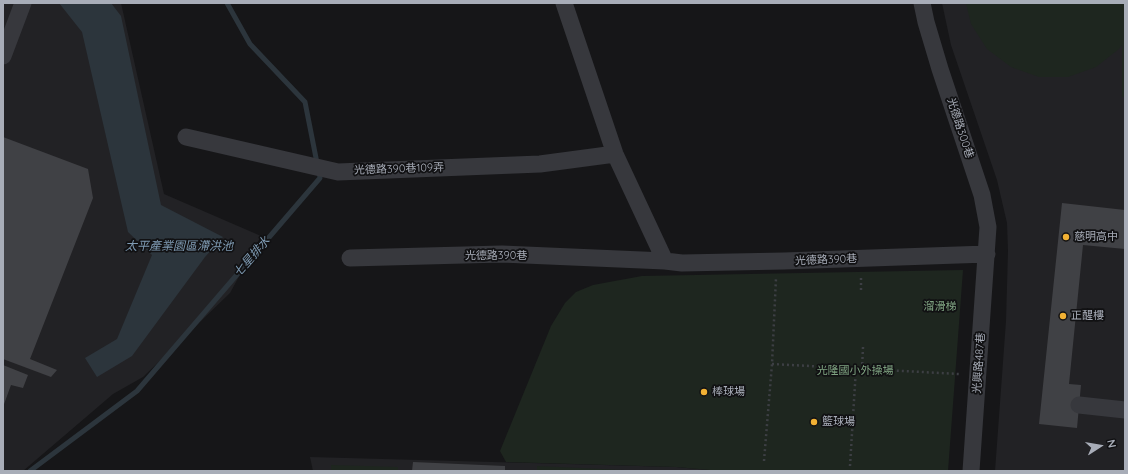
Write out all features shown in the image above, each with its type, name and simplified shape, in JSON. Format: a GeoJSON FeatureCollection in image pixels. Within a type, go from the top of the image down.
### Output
{"type":"FeatureCollection","features":[{"type":"Feature","properties":{"kind":"street"},"geometry":{"type":"LineString","coordinates":[[3,56],[23,3]]}},
{"type":"Feature","properties":{"kind":"street"},"geometry":{"type":"LineString","coordinates":[[564,3],[615,154],[665,261]]}},
{"type":"Feature","properties":{"kind":"street","name":"光德路300巷"},"geometry":{"type":"LineString","coordinates":[[922,3],[940,69],[982,195],[988,227],[987,254]]}},
{"type":"Feature","properties":{"kind":"street","name":"光德路390巷109弄"},"geometry":{"type":"LineString","coordinates":[[186,137],[338,172],[540,164],[615,154]]}},
{"type":"Feature","properties":{"kind":"street","name":"光德路390巷"},"geometry":{"type":"LineString","coordinates":[[350,258],[502,254],[682,263],[769,262],[987,254]]}},
{"type":"Feature","properties":{"kind":"street","name":"光興路487巷"},"geometry":{"type":"LineString","coordinates":[[971,471],[987,254]]}},
{"type":"Feature","properties":{"kind":"street"},"geometry":{"type":"LineString","coordinates":[[1079,405],[1125,410]]}},
{"type":"Feature","properties":{"kind":"path"},"geometry":{"type":"LineString","coordinates":[[861,290],[862,274]]}},
{"type":"Feature","properties":{"kind":"path"},"geometry":{"type":"LineString","coordinates":[[764,461],[772,364],[776,277]]}},
{"type":"Feature","properties":{"kind":"path"},"geometry":{"type":"LineString","coordinates":[[862,369],[863,347]]}},
{"type":"Feature","properties":{"kind":"path"},"geometry":{"type":"LineString","coordinates":[[772,364],[958,374]]}},
{"type":"Feature","properties":{"kind":"path"},"geometry":{"type":"LineString","coordinates":[[850,466],[856,368]]}},
{"type":"Feature","properties":{"kind":"shaded area"},"geometry":{"type":"Polygon","coordinates":[[[3,3],[121,3],[164,194],[261,236],[230,293],[143,377],[113,394],[23,471],[3,471],[3,3]]]}},
{"type":"Feature","properties":{"kind":"shaded area","name":"慈明高中"},"geometry":{"type":"Polygon","coordinates":[[[942,3],[1125,3],[1125,471],[995,471],[1006,321],[1008,251],[1007,223],[997,180],[951,45],[942,3]]]}},
{"type":"Feature","properties":{"kind":"shaded area"},"geometry":{"type":"Polygon","coordinates":[[[310,457],[676,467],[721,471],[313,471],[310,457]]]}},
{"type":"Feature","properties":{"kind":"green space"},"geometry":{"type":"Polygon","coordinates":[[[966,3],[1125,3],[1125,97],[1122,97],[1122,45],[1096,67],[1068,77],[1039,77],[1011,67],[987,49],[971,24],[966,3]]]}},
{"type":"Feature","properties":{"kind":"green space","name":"光隆國小外操場"},"geometry":{"type":"Polygon","coordinates":[[[963,270],[948,471],[721,471],[676,467],[506,462],[500,451],[551,326],[565,303],[576,292],[593,285],[642,276],[963,270]]]}},
{"type":"Feature","properties":{"kind":"green space"},"geometry":{"type":"Polygon","coordinates":[[[331,465],[398,467],[398,471],[331,471],[331,465]]]}},
{"type":"Feature","properties":{"kind":"green space"},"geometry":{"type":"Polygon","coordinates":[[[537,466],[646,471],[537,471],[537,466]]]}},
{"type":"Feature","properties":{"kind":"water","name":"太平產業園區滯洪池"},"geometry":{"type":"Polygon","coordinates":[[[59,3],[111,3],[121,16],[161,205],[223,237],[205,257],[132,356],[97,377],[85,358],[117,339],[152,255],[128,232],[82,32],[59,3]]]}},
{"type":"Feature","properties":{"kind":"building"},"geometry":{"type":"Polygon","coordinates":[[[3,137],[88,169],[93,198],[30,359],[57,370],[51,377],[3,359],[3,137]]]}},
{"type":"Feature","properties":{"kind":"building","name":"正醒樓"},"geometry":{"type":"Polygon","coordinates":[[[1062,203],[1125,210],[1125,249],[1083,245],[1069,384],[1081,385],[1077,428],[1039,424],[1062,203]]]}},
{"type":"Feature","properties":{"kind":"building"},"geometry":{"type":"Polygon","coordinates":[[[3,365],[28,375],[23,388],[11,385],[3,407],[3,365]]]}},
{"type":"Feature","properties":{"kind":"building"},"geometry":{"type":"Polygon","coordinates":[[[413,462],[505,466],[505,471],[412,471],[413,462]]]}},
{"type":"Feature","properties":{"kind":"waterway","name":"七星排水"},"geometry":{"type":"LineString","coordinates":[[227,3],[250,44],[305,102],[317,163]]}},
{"type":"Feature","properties":{"kind":"waterway","name":"七星排水"},"geometry":{"type":"LineString","coordinates":[[30,471],[137,391],[320,178],[319,171]]}},
{"type":"Feature","properties":{"kind":"place","name":"慈明高中"},"geometry":{"type":"Point","coordinates":[1066,237]}},
{"type":"Feature","properties":{"kind":"place","name":"正醒樓"},"geometry":{"type":"Point","coordinates":[1063,316]}},
{"type":"Feature","properties":{"kind":"place","name":"棒球場"},"geometry":{"type":"Point","coordinates":[704,392]}},
{"type":"Feature","properties":{"kind":"place","name":"籃球場"},"geometry":{"type":"Point","coordinates":[814,422]}},
{"type":"Feature","properties":{"kind":"park label","name":"溜滑梯"},"geometry":{"type":"Point","coordinates":[940,307]}}]}
